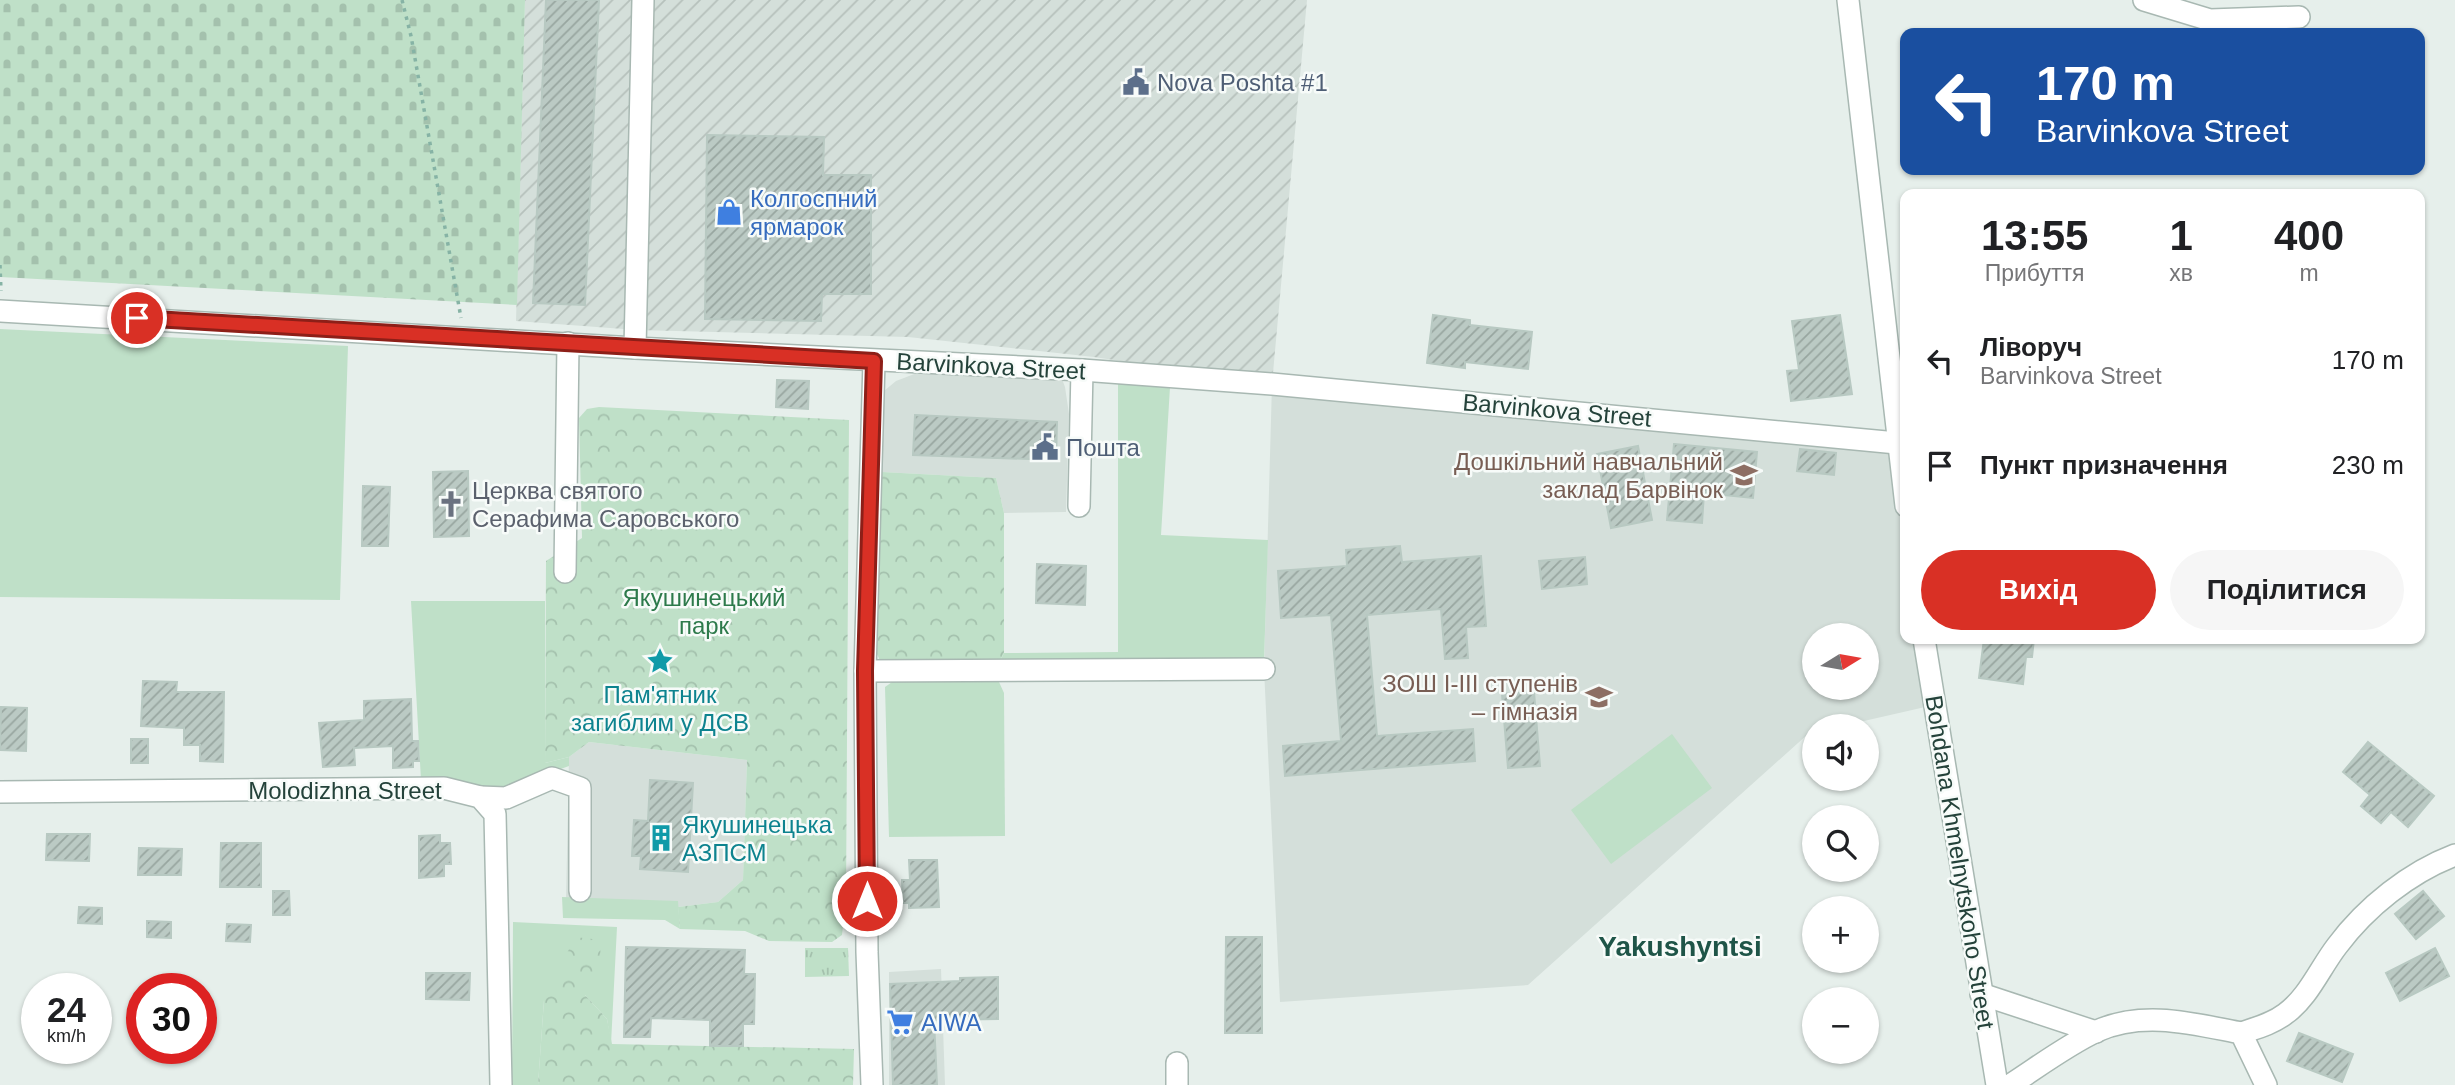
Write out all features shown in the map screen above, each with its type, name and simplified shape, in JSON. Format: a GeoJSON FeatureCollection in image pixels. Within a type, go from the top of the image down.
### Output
{"type":"FeatureCollection","features":[{"type":"Feature","properties":{"kind":"street"},"geometry":{"type":"LineString","coordinates":[[635,348],[643,0]]}},
{"type":"Feature","properties":{"kind":"street"},"geometry":{"type":"LineString","coordinates":[[1848,0],[1900,464]]}},
{"type":"Feature","properties":{"kind":"street"},"geometry":{"type":"LineString","coordinates":[[2144,0],[2210,20],[2299,18]]}},
{"type":"Feature","properties":{"kind":"street","name":"Barvinkova Street"},"geometry":{"type":"LineString","coordinates":[[0,311],[635,348],[1082,370],[1313,388],[1897,443]]}},
{"type":"Feature","properties":{"kind":"street"},"geometry":{"type":"LineString","coordinates":[[565,572],[568,343]]}},
{"type":"Feature","properties":{"kind":"street"},"geometry":{"type":"LineString","coordinates":[[872,1085],[867,951],[865,671],[874,361]]}},
{"type":"Feature","properties":{"kind":"street"},"geometry":{"type":"LineString","coordinates":[[1079,506],[1082,370]]}},
{"type":"Feature","properties":{"kind":"street","name":"Bohdana Khmelnytskoho Street"},"geometry":{"type":"LineString","coordinates":[[1925,644],[1997,1085]]}},
{"type":"Feature","properties":{"kind":"street"},"geometry":{"type":"LineString","coordinates":[[865,671],[1264,669]]}},
{"type":"Feature","properties":{"kind":"street","name":"Molodizhna Street"},"geometry":{"type":"LineString","coordinates":[[0,792],[444,788],[480,797],[506,798],[552,778],[580,788],[580,891]]}},
{"type":"Feature","properties":{"kind":"street"},"geometry":{"type":"LineString","coordinates":[[480,797],[495,814],[501,1085]]}},
{"type":"Feature","properties":{"kind":"street"},"geometry":{"type":"LineString","coordinates":[[2010,1085],[2096,1032],[2130,1022],[2161,1020],[2241,1033],[2272,1022],[2287,1013],[2302,997],[2336,946],[2360,919],[2409,878],[2432,864],[2455,855]]}},
{"type":"Feature","properties":{"kind":"street"},"geometry":{"type":"LineString","coordinates":[[1981,994],[2096,1032]]}},
{"type":"Feature","properties":{"kind":"street"},"geometry":{"type":"LineString","coordinates":[[2241,1033],[2266,1085]]}},
{"type":"Feature","properties":{"kind":"street"},"geometry":{"type":"LineString","coordinates":[[1177,1063],[1177,1085]]}},
{"type":"Feature","properties":{"kind":"path"},"geometry":{"type":"LineString","coordinates":[[402,0],[411,36],[465,337]]}},
{"type":"Feature","properties":{"kind":"shaded area"},"geometry":{"type":"Polygon","coordinates":[[[525,0],[1307,0],[1272,384],[1094,357],[908,337],[637,330],[516,321],[525,0]]]}},
{"type":"Feature","properties":{"kind":"shaded area"},"geometry":{"type":"Polygon","coordinates":[[[917,373],[1062,379],[1069,414],[1066,512],[1004,513],[996,478],[882,472],[884,391],[896,381],[917,373]]]}},
{"type":"Feature","properties":{"kind":"shaded area","name":"ЗОШ І-ІІІ ступенів – гімназія"},"geometry":{"type":"Polygon","coordinates":[[[1272,384],[1897,443],[1900,464],[1900,644],[1925,644],[1934,705],[1879,718],[1879,714],[1802,714],[1802,739],[1528,985],[1280,1002],[1264,669],[1272,384]]]}},
{"type":"Feature","properties":{"kind":"shaded area"},"geometry":{"type":"Polygon","coordinates":[[[589,742],[747,760],[743,880],[718,902],[678,907],[566,903],[569,757],[589,742]]]}},
{"type":"Feature","properties":{"kind":"shaded area"},"geometry":{"type":"Polygon","coordinates":[[[941,969],[945,1085],[889,1085],[889,972],[941,969]]]}},
{"type":"Feature","properties":{"kind":"green space"},"geometry":{"type":"Polygon","coordinates":[[[0,0],[525,0],[517,305],[0,277],[0,0]]]}},
{"type":"Feature","properties":{"kind":"green space"},"geometry":{"type":"Polygon","coordinates":[[[0,329],[348,346],[340,600],[0,597],[0,329]]]}},
{"type":"Feature","properties":{"kind":"green space"},"geometry":{"type":"Polygon","coordinates":[[[1118,380],[1170,387],[1161,535],[1268,540],[1264,661],[999,663],[1004,653],[1118,652],[1118,380]]]}},
{"type":"Feature","properties":{"kind":"green space","name":"Якушинецький парк"},"geometry":{"type":"Polygon","coordinates":[[[599,407],[849,420],[846,899],[842,935],[832,942],[769,941],[745,931],[680,929],[678,907],[718,902],[743,880],[747,760],[589,742],[569,757],[545,763],[546,561],[582,538],[579,418],[587,409],[599,407]]]}},
{"type":"Feature","properties":{"kind":"green space"},"geometry":{"type":"Polygon","coordinates":[[[882,472],[996,478],[1004,513],[1004,653],[999,663],[882,665],[877,654],[882,472]]]}},
{"type":"Feature","properties":{"kind":"green space"},"geometry":{"type":"Polygon","coordinates":[[[411,601],[545,601],[545,763],[569,757],[569,766],[508,788],[421,780],[411,601]]]}},
{"type":"Feature","properties":{"kind":"green space"},"geometry":{"type":"Polygon","coordinates":[[[895,680],[999,682],[1004,693],[1005,836],[889,837],[885,687],[895,680]]]}},
{"type":"Feature","properties":{"kind":"green space"},"geometry":{"type":"Polygon","coordinates":[[[1672,734],[1712,788],[1611,864],[1571,810],[1672,734]]]}},
{"type":"Feature","properties":{"kind":"green space"},"geometry":{"type":"Polygon","coordinates":[[[562,897],[678,901],[680,929],[665,920],[563,918],[562,897]]]}},
{"type":"Feature","properties":{"kind":"green space"},"geometry":{"type":"Polygon","coordinates":[[[513,922],[617,927],[611,1044],[607,1019],[585,995],[544,1000],[538,1085],[512,1085],[513,922]]]}},
{"type":"Feature","properties":{"kind":"green space"},"geometry":{"type":"Polygon","coordinates":[[[575,937],[601,940],[599,978],[585,995],[607,1019],[612,1044],[854,1049],[853,1085],[538,1085],[544,1000],[575,937]]]}},
{"type":"Feature","properties":{"kind":"green space"},"geometry":{"type":"Polygon","coordinates":[[[805,948],[848,948],[849,976],[805,977],[805,948]]]}},
{"type":"Feature","properties":{"kind":"building"},"geometry":{"type":"Polygon","coordinates":[[[546,0],[599,0],[585,305],[533,303],[546,0]]]}},
{"type":"Feature","properties":{"kind":"building"},"geometry":{"type":"Polygon","coordinates":[[[707,135],[824,137],[823,175],[871,175],[871,294],[822,294],[821,321],[705,319],[707,135]]]}},
{"type":"Feature","properties":{"kind":"building"},"geometry":{"type":"Polygon","coordinates":[[[1433,315],[1470,320],[1470,325],[1532,332],[1528,369],[1465,362],[1465,368],[1427,363],[1433,315]]]}},
{"type":"Feature","properties":{"kind":"building"},"geometry":{"type":"Polygon","coordinates":[[[1840,315],[1852,394],[1791,401],[1787,371],[1799,370],[1792,321],[1840,315]]]}},
{"type":"Feature","properties":{"kind":"building"},"geometry":{"type":"Polygon","coordinates":[[[777,380],[809,381],[808,409],[776,407],[777,380]]]}},
{"type":"Feature","properties":{"kind":"building"},"geometry":{"type":"Polygon","coordinates":[[[915,415],[1057,422],[1056,460],[913,455],[915,415]]]}},
{"type":"Feature","properties":{"kind":"building"},"geometry":{"type":"Polygon","coordinates":[[[1674,444],[1757,452],[1753,498],[1704,493],[1702,523],[1667,520],[1674,444]]]}},
{"type":"Feature","properties":{"kind":"building"},"geometry":{"type":"Polygon","coordinates":[[[1638,446],[1652,520],[1611,528],[1597,454],[1638,446]]]}},
{"type":"Feature","properties":{"kind":"building"},"geometry":{"type":"Polygon","coordinates":[[[1800,449],[1836,453],[1834,475],[1797,471],[1800,449]]]}},
{"type":"Feature","properties":{"kind":"building","name":"Церква святого Серафима Саровського"},"geometry":{"type":"Polygon","coordinates":[[[468,471],[469,536],[434,537],[433,472],[468,471]]]}},
{"type":"Feature","properties":{"kind":"building"},"geometry":{"type":"Polygon","coordinates":[[[363,486],[390,487],[388,546],[362,546],[363,486]]]}},
{"type":"Feature","properties":{"kind":"building"},"geometry":{"type":"Polygon","coordinates":[[[1400,546],[1402,562],[1481,556],[1486,626],[1466,627],[1468,658],[1445,659],[1441,609],[1367,615],[1377,736],[1473,729],[1475,761],[1285,776],[1283,746],[1341,741],[1331,615],[1281,618],[1278,571],[1347,566],[1346,550],[1400,546]]]}},
{"type":"Feature","properties":{"kind":"building"},"geometry":{"type":"Polygon","coordinates":[[[1585,557],[1587,584],[1542,589],[1539,561],[1585,557]]]}},
{"type":"Feature","properties":{"kind":"building"},"geometry":{"type":"Polygon","coordinates":[[[1037,564],[1086,566],[1085,605],[1036,603],[1037,564]]]}},
{"type":"Feature","properties":{"kind":"building"},"geometry":{"type":"Polygon","coordinates":[[[1983,644],[2033,644],[2032,657],[2026,657],[2023,684],[1979,678],[1983,644]]]}},
{"type":"Feature","properties":{"kind":"building"},"geometry":{"type":"Polygon","coordinates":[[[143,681],[177,682],[176,692],[224,692],[223,762],[200,761],[200,745],[184,745],[184,728],[141,726],[143,681]]]}},
{"type":"Feature","properties":{"kind":"building"},"geometry":{"type":"Polygon","coordinates":[[[1534,692],[1540,766],[1508,768],[1502,694],[1534,692]]]}},
{"type":"Feature","properties":{"kind":"building"},"geometry":{"type":"Polygon","coordinates":[[[411,699],[412,741],[418,741],[419,761],[413,761],[413,767],[393,768],[393,746],[354,748],[355,765],[323,767],[319,723],[364,720],[364,701],[411,699]]]}},
{"type":"Feature","properties":{"kind":"building"},"geometry":{"type":"Polygon","coordinates":[[[1,707],[27,708],[26,751],[0,750],[1,707]]]}},
{"type":"Feature","properties":{"kind":"building"},"geometry":{"type":"Polygon","coordinates":[[[131,739],[148,739],[148,763],[131,763],[131,739]]]}},
{"type":"Feature","properties":{"kind":"building"},"geometry":{"type":"Polygon","coordinates":[[[2368,742],[2434,796],[2408,827],[2391,812],[2381,823],[2361,806],[2370,795],[2343,772],[2368,742]]]}},
{"type":"Feature","properties":{"kind":"building","name":"Якушинецька АЗПСМ"},"geometry":{"type":"Polygon","coordinates":[[[650,780],[693,783],[688,872],[640,869],[641,856],[632,856],[634,820],[648,821],[650,780]]]}},
{"type":"Feature","properties":{"kind":"building"},"geometry":{"type":"Polygon","coordinates":[[[47,834],[90,834],[89,861],[46,860],[47,834]]]}},
{"type":"Feature","properties":{"kind":"building"},"geometry":{"type":"Polygon","coordinates":[[[440,835],[440,843],[450,843],[451,864],[444,864],[444,876],[419,878],[419,836],[440,835]]]}},
{"type":"Feature","properties":{"kind":"building"},"geometry":{"type":"Polygon","coordinates":[[[221,843],[261,843],[261,887],[220,887],[221,843]]]}},
{"type":"Feature","properties":{"kind":"building"},"geometry":{"type":"Polygon","coordinates":[[[139,848],[182,849],[181,875],[138,875],[139,848]]]}},
{"type":"Feature","properties":{"kind":"building"},"geometry":{"type":"Polygon","coordinates":[[[909,860],[937,860],[939,907],[909,908],[909,903],[903,903],[902,880],[910,880],[909,860]]]}},
{"type":"Feature","properties":{"kind":"building"},"geometry":{"type":"Polygon","coordinates":[[[273,891],[289,891],[290,915],[273,915],[273,891]]]}},
{"type":"Feature","properties":{"kind":"building"},"geometry":{"type":"Polygon","coordinates":[[[2423,891],[2444,916],[2416,939],[2395,914],[2423,891]]]}},
{"type":"Feature","properties":{"kind":"building"},"geometry":{"type":"Polygon","coordinates":[[[79,907],[102,908],[102,924],[78,923],[79,907]]]}},
{"type":"Feature","properties":{"kind":"building"},"geometry":{"type":"Polygon","coordinates":[[[147,921],[171,922],[171,938],[147,937],[147,921]]]}},
{"type":"Feature","properties":{"kind":"building"},"geometry":{"type":"Polygon","coordinates":[[[227,924],[251,925],[250,942],[226,941],[227,924]]]}},
{"type":"Feature","properties":{"kind":"building"},"geometry":{"type":"Polygon","coordinates":[[[1226,937],[1262,937],[1262,1033],[1225,1033],[1226,937]]]}},
{"type":"Feature","properties":{"kind":"building"},"geometry":{"type":"Polygon","coordinates":[[[626,947],[745,950],[744,974],[755,974],[754,1024],[743,1024],[743,1046],[710,1046],[710,1020],[651,1018],[650,1037],[624,1037],[626,947]]]}},
{"type":"Feature","properties":{"kind":"building"},"geometry":{"type":"Polygon","coordinates":[[[2435,948],[2449,976],[2400,1001],[2386,973],[2435,948]]]}},
{"type":"Feature","properties":{"kind":"building"},"geometry":{"type":"Polygon","coordinates":[[[426,973],[470,973],[469,1000],[426,999],[426,973]]]}},
{"type":"Feature","properties":{"kind":"building"},"geometry":{"type":"Polygon","coordinates":[[[998,977],[998,1019],[934,1020],[937,1085],[893,1085],[890,984],[998,977]]]}},
{"type":"Feature","properties":{"kind":"building"},"geometry":{"type":"Polygon","coordinates":[[[2299,1033],[2353,1054],[2342,1082],[2287,1061],[2299,1033]]]}},
{"type":"Feature","properties":{"kind":"place","name":"Nova Poshta #1"},"geometry":{"type":"Point","coordinates":[1136,82]}},
{"type":"Feature","properties":{"kind":"place","name":"Колгоспний ярмарок"},"geometry":{"type":"Point","coordinates":[729,212]}},
{"type":"Feature","properties":{"kind":"place","name":"Пошта"},"geometry":{"type":"Point","coordinates":[1045,447]}},
{"type":"Feature","properties":{"kind":"place","name":"Дошкільний навчальний заклад Барвінок"},"geometry":{"type":"Point","coordinates":[1744,475]}},
{"type":"Feature","properties":{"kind":"place","name":"Церква святого Серафима Саровського"},"geometry":{"type":"Point","coordinates":[451,504]}},
{"type":"Feature","properties":{"kind":"place","name":"Пам'ятник загиблим у ДСВ"},"geometry":{"type":"Point","coordinates":[660,661]}},
{"type":"Feature","properties":{"kind":"place","name":"ЗОШ І-ІІІ ступенів – гімназія"},"geometry":{"type":"Point","coordinates":[1599,697]}},
{"type":"Feature","properties":{"kind":"place","name":"Якушинецька АЗПСМ"},"geometry":{"type":"Point","coordinates":[661,838]}},
{"type":"Feature","properties":{"kind":"place","name":"AIWA"},"geometry":{"type":"Point","coordinates":[900,1022]}},
{"type":"Feature","properties":{"kind":"district","name":"Yakushyntsi"},"geometry":{"type":"Point","coordinates":[1680,946]}},
{"type":"Feature","properties":{"kind":"route"},"geometry":{"type":"LineString","coordinates":[[137,318],[874,361],[865,671],[867,901]]}}]}
